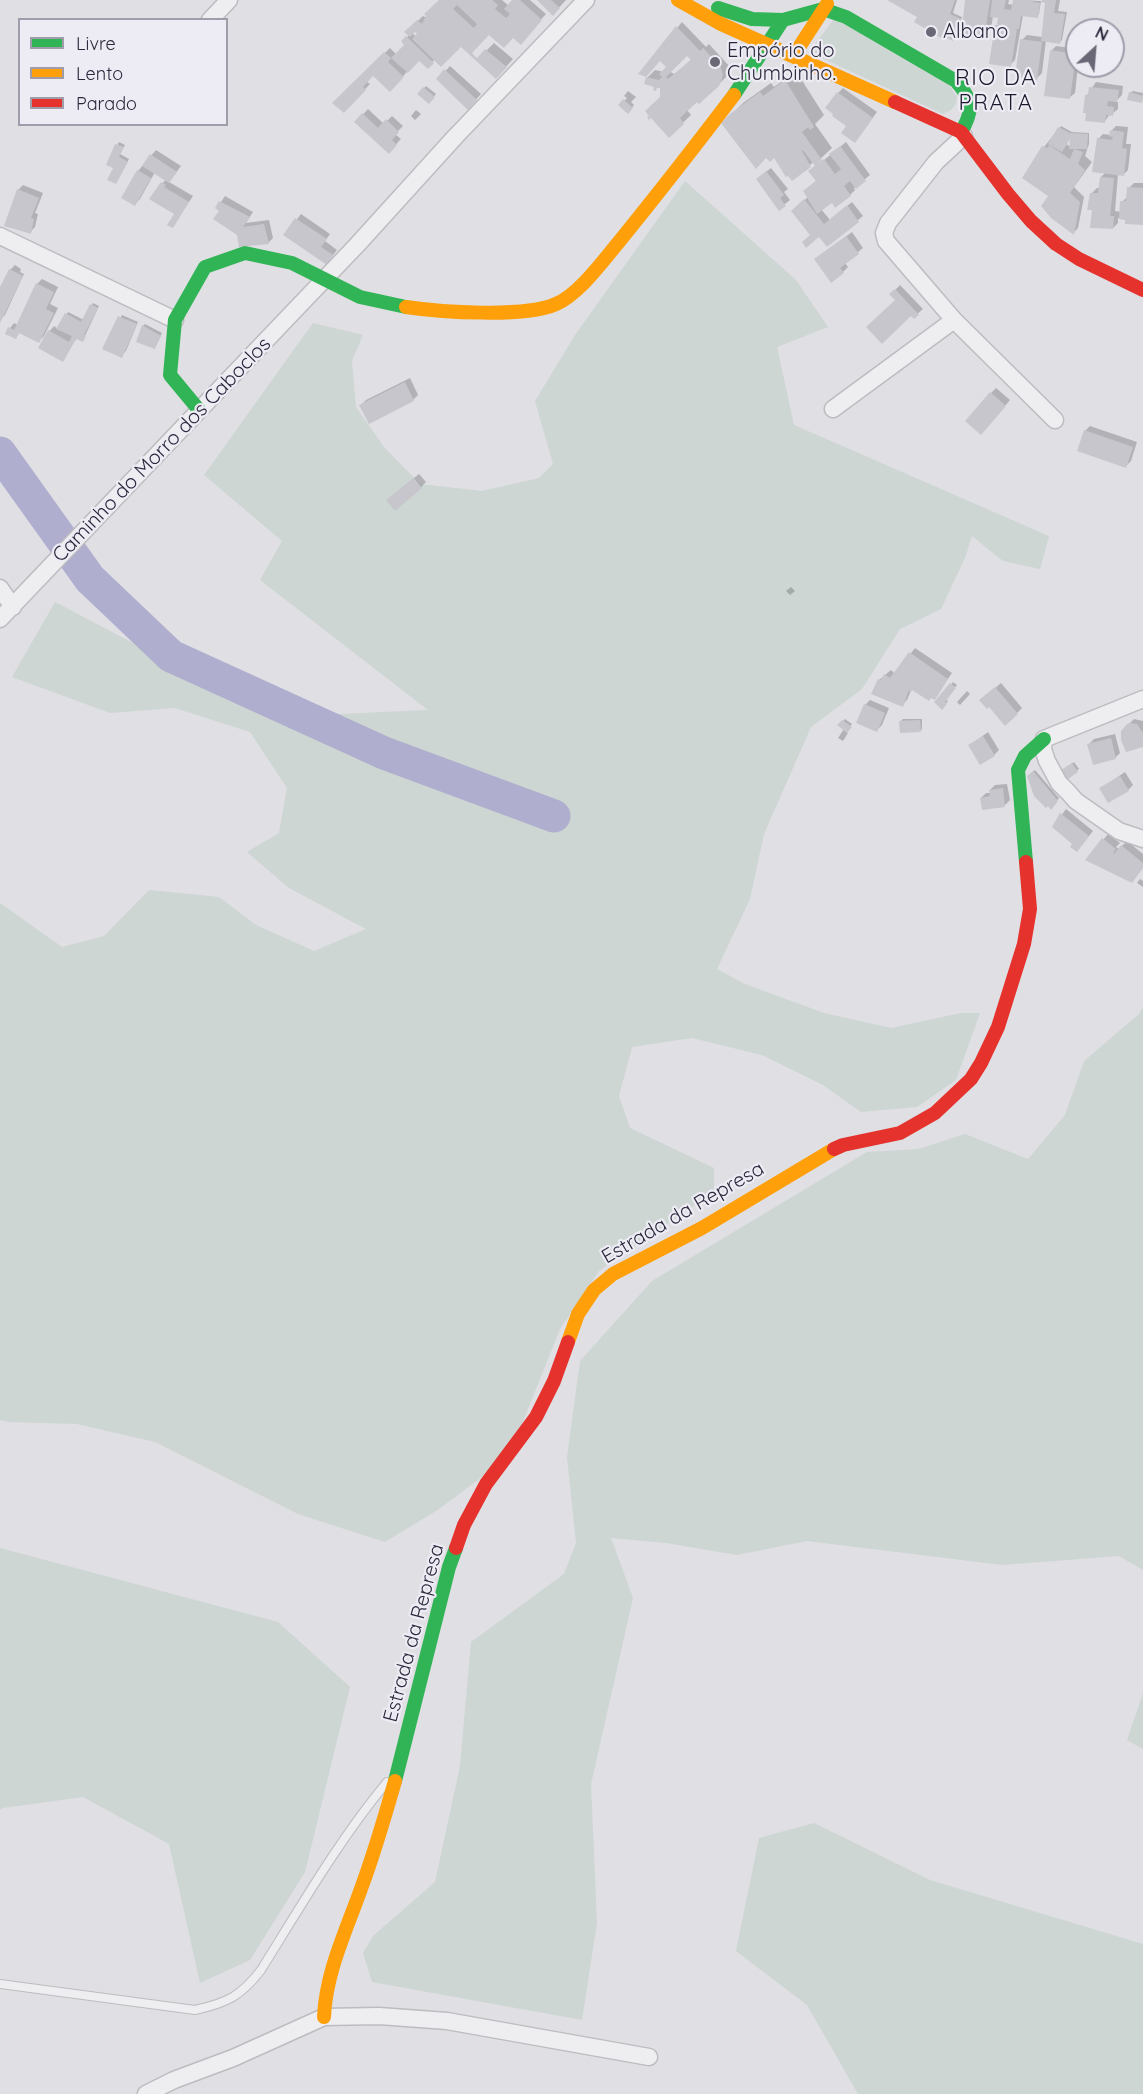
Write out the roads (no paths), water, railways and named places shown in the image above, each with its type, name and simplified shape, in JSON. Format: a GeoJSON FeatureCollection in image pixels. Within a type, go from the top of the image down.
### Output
{"type":"FeatureCollection","features":[{"type":"Feature","properties":{"kind":"street"},"geometry":{"type":"LineString","coordinates":[[212,18],[229,0]]}},
{"type":"Feature","properties":{"kind":"street","name":"Caminho do Morro dos Caboclos"},"geometry":{"type":"LineString","coordinates":[[0,619],[586,0]]}},
{"type":"Feature","properties":{"kind":"street"},"geometry":{"type":"LineString","coordinates":[[678,0],[719,23],[794,55],[963,134],[1031,221],[1056,244],[1078,259],[1143,290]]}},
{"type":"Feature","properties":{"kind":"street"},"geometry":{"type":"LineString","coordinates":[[701,0],[752,19],[783,20],[827,4]]}},
{"type":"Feature","properties":{"kind":"street"},"geometry":{"type":"LineString","coordinates":[[794,55],[827,4]]}},
{"type":"Feature","properties":{"kind":"street"},"geometry":{"type":"LineString","coordinates":[[827,4],[956,81],[968,94],[971,106],[970,115],[963,134],[936,162],[888,223],[884,234],[886,241],[954,320],[1055,420]]}},
{"type":"Feature","properties":{"kind":"street"},"geometry":{"type":"LineString","coordinates":[[199,410],[170,375],[175,320],[205,267],[245,253],[292,263],[360,297],[408,307],[461,312],[533,310],[557,304],[596,269],[648,206],[742,85],[783,20]]}},
{"type":"Feature","properties":{"kind":"street"},"geometry":{"type":"LineString","coordinates":[[0,236],[175,320]]}},
{"type":"Feature","properties":{"kind":"street"},"geometry":{"type":"LineString","coordinates":[[833,409],[954,320]]}},
{"type":"Feature","properties":{"kind":"street"},"geometry":{"type":"LineString","coordinates":[[0,588],[18,602]]}},
{"type":"Feature","properties":{"kind":"street"},"geometry":{"type":"LineString","coordinates":[[1143,699],[1044,739],[1042,749],[1059,783],[1076,801],[1119,831],[1143,839]]}},
{"type":"Feature","properties":{"kind":"street","name":"Estrada da Represa"},"geometry":{"type":"LineString","coordinates":[[324,2017],[330,1974],[374,1856],[399,1768],[429,1640],[449,1567],[464,1525],[486,1484],[536,1417],[554,1381],[578,1314],[594,1290],[614,1274],[702,1228],[826,1152],[843,1145],[900,1133],[934,1113],[970,1078],[981,1063],[998,1027],[1024,944],[1030,909],[1018,770],[1021,759],[1029,749],[1044,739]]}},
{"type":"Feature","properties":{"kind":"street"},"geometry":{"type":"LineString","coordinates":[[147,2094],[324,2017],[379,2016],[447,2021],[650,2057]]}},
{"type":"Feature","properties":{"kind":"lane"},"geometry":{"type":"LineString","coordinates":[[0,1984],[195,2010],[218,2005],[234,1998],[248,1987],[261,1970],[360,1815],[399,1768]]}},
{"type":"Feature","properties":{"kind":"waterway"},"geometry":{"type":"LineString","coordinates":[[0,453],[90,579],[171,656],[384,753],[554,816]]}},
{"type":"Feature","properties":{"kind":"place","name":"Albano"},"geometry":{"type":"Point","coordinates":[931,32]}},
{"type":"Feature","properties":{"kind":"place","name":"Empório do Chumbinho."},"geometry":{"type":"Point","coordinates":[715,62]}},
{"type":"Feature","properties":{"kind":"district","name":"RIO DA PRATA"},"geometry":{"type":"Point","coordinates":[996,90]}}]}
